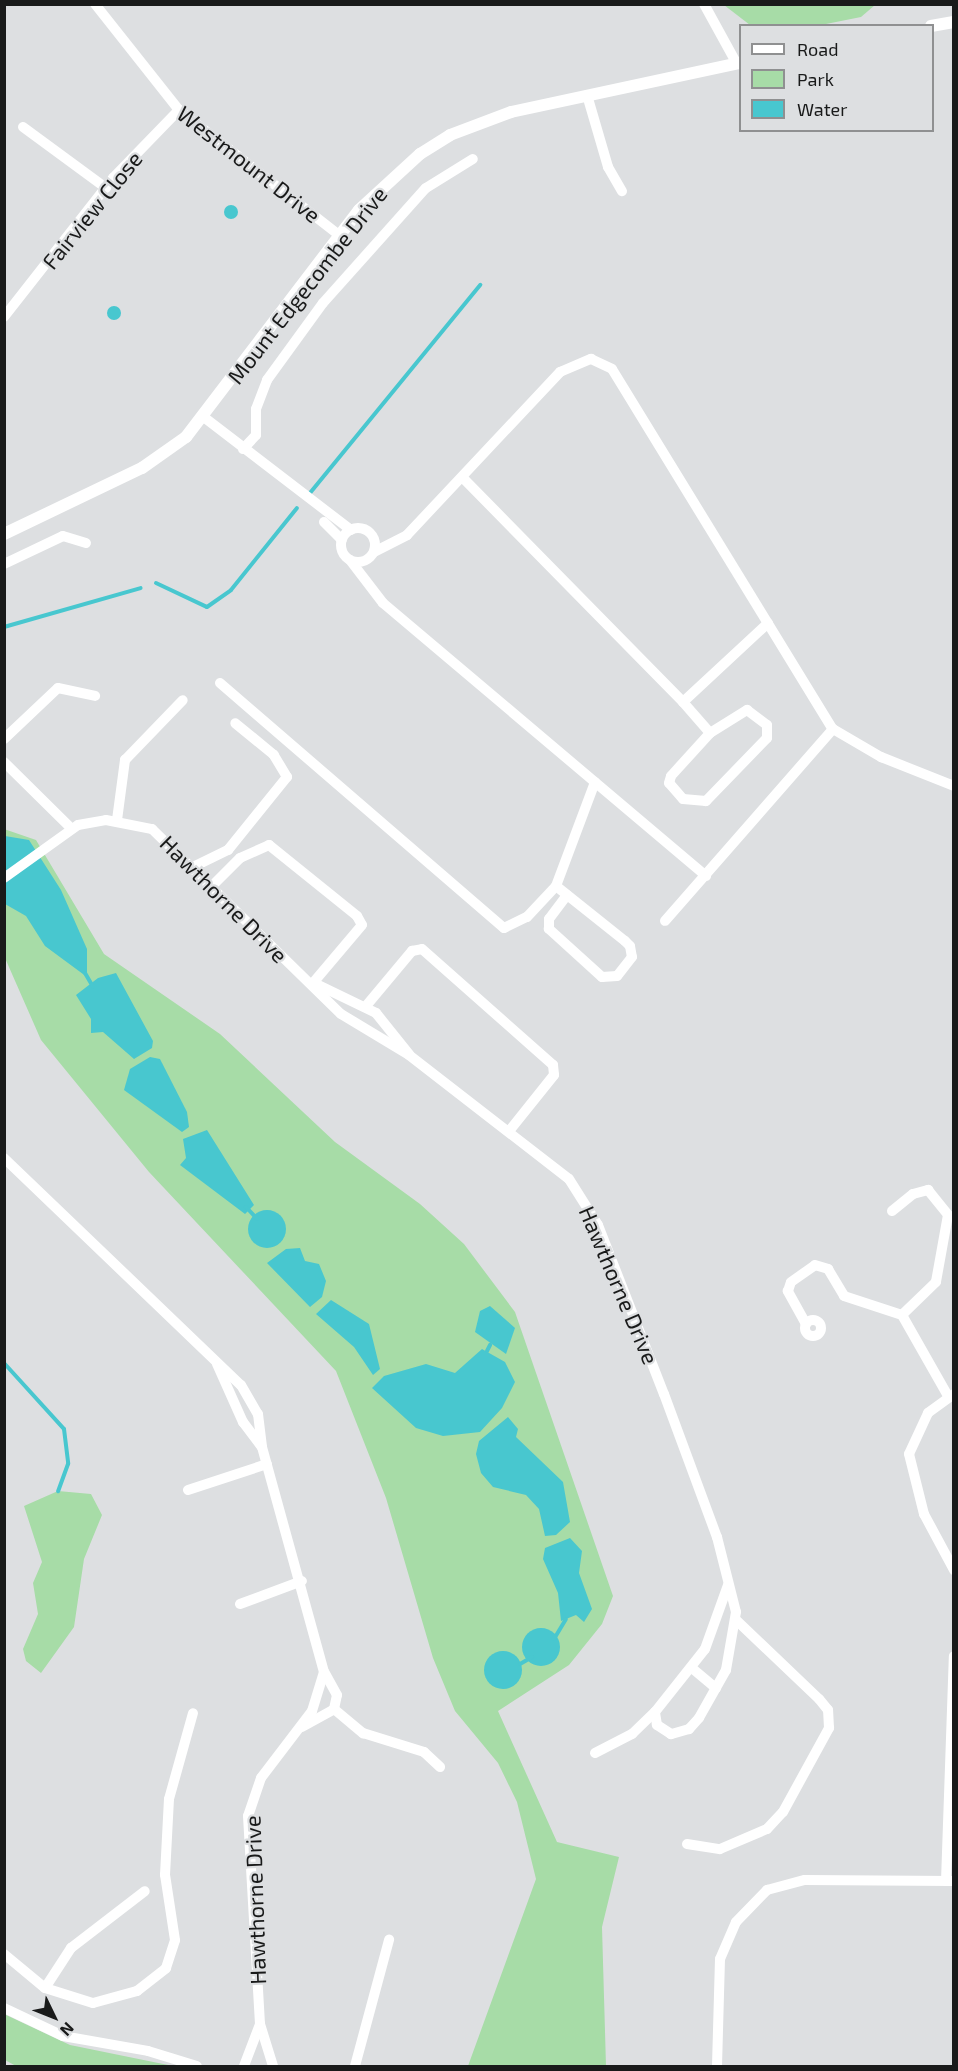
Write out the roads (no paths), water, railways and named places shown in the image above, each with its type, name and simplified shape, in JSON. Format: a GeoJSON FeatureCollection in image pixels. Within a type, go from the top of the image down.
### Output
{"type":"FeatureCollection","features":[{"type":"Feature","properties":{"kind":"street","name":"Westmount Drive"},"geometry":{"type":"LineString","coordinates":[[95,4],[179,110],[340,236]]}},
{"type":"Feature","properties":{"kind":"street"},"geometry":{"type":"LineString","coordinates":[[704,4],[739,63]]}},
{"type":"Feature","properties":{"kind":"street"},"geometry":{"type":"LineString","coordinates":[[934,25],[954,21]]}},
{"type":"Feature","properties":{"kind":"street","name":"Mount Edgecombe Drive"},"geometry":{"type":"LineString","coordinates":[[4,534],[142,468],[205,418],[340,236],[399,170],[450,135],[511,112],[739,63]]}},
{"type":"Feature","properties":{"kind":"street"},"geometry":{"type":"LineString","coordinates":[[586,95],[608,167],[622,191]]}},
{"type":"Feature","properties":{"kind":"street","name":"Fairview Close"},"geometry":{"type":"LineString","coordinates":[[6,314],[106,188],[179,110]]}},
{"type":"Feature","properties":{"kind":"street"},"geometry":{"type":"LineString","coordinates":[[23,127],[106,188]]}},
{"type":"Feature","properties":{"kind":"street"},"geometry":{"type":"LineString","coordinates":[[243,449],[256,435],[256,409],[267,381],[322,303],[426,188],[473,159]]}},
{"type":"Feature","properties":{"kind":"street"},"geometry":{"type":"LineString","coordinates":[[360,577],[364,561],[374,552],[395,543],[463,478],[560,372],[579,360],[603,363],[621,381],[833,729],[881,757],[954,786]]}},
{"type":"Feature","properties":{"kind":"street"},"geometry":{"type":"LineString","coordinates":[[205,418],[243,449],[342,540],[360,577],[383,603],[706,876]]}},
{"type":"Feature","properties":{"kind":"street"},"geometry":{"type":"LineString","coordinates":[[255,460],[351,530],[364,529],[374,538],[395,543]]}},
{"type":"Feature","properties":{"kind":"street"},"geometry":{"type":"LineString","coordinates":[[463,478],[683,702],[710,733]]}},
{"type":"Feature","properties":{"kind":"street"},"geometry":{"type":"LineString","coordinates":[[342,540],[351,530]]}},
{"type":"Feature","properties":{"kind":"street"},"geometry":{"type":"LineString","coordinates":[[4,564],[63,536],[86,543]]}},
{"type":"Feature","properties":{"kind":"street"},"geometry":{"type":"LineString","coordinates":[[374,538],[374,552]]}},
{"type":"Feature","properties":{"kind":"street"},"geometry":{"type":"LineString","coordinates":[[350,560],[364,561]]}},
{"type":"Feature","properties":{"kind":"street"},"geometry":{"type":"LineString","coordinates":[[683,702],[768,623]]}},
{"type":"Feature","properties":{"kind":"street"},"geometry":{"type":"LineString","coordinates":[[220,683],[496,925],[514,926],[527,917],[556,886],[595,782]]}},
{"type":"Feature","properties":{"kind":"street"},"geometry":{"type":"LineString","coordinates":[[4,740],[58,688],[95,696]]}},
{"type":"Feature","properties":{"kind":"street"},"geometry":{"type":"LineString","coordinates":[[117,820],[125,760],[183,700]]}},
{"type":"Feature","properties":{"kind":"street"},"geometry":{"type":"LineString","coordinates":[[747,710],[769,731],[713,796],[693,804],[674,789],[670,778],[710,733],[747,710]]}},
{"type":"Feature","properties":{"kind":"street"},"geometry":{"type":"LineString","coordinates":[[195,867],[228,850],[287,777],[274,755],[234,723]]}},
{"type":"Feature","properties":{"kind":"street"},"geometry":{"type":"LineString","coordinates":[[665,921],[833,729]]}},
{"type":"Feature","properties":{"kind":"street"},"geometry":{"type":"LineString","coordinates":[[4,762],[72,829]]}},
{"type":"Feature","properties":{"kind":"street","name":"Hawthorne Drive"},"geometry":{"type":"LineString","coordinates":[[4,878],[42,848],[72,829],[117,820],[152,830],[195,867],[265,944],[313,983],[341,1014],[363,1031],[409,1054],[510,1130],[568,1179],[598,1225],[717,1538],[736,1620],[735,1640],[716,1689],[699,1718],[680,1734],[663,1731],[655,1712]]}},
{"type":"Feature","properties":{"kind":"street"},"geometry":{"type":"LineString","coordinates":[[213,885],[240,858],[269,845],[357,916],[362,925],[313,983]]}},
{"type":"Feature","properties":{"kind":"street"},"geometry":{"type":"LineString","coordinates":[[556,886],[630,946],[632,957],[617,976],[602,977],[549,929],[567,895]]}},
{"type":"Feature","properties":{"kind":"street"},"geometry":{"type":"LineString","coordinates":[[366,1006],[412,951],[423,949],[553,1065],[554,1075],[510,1130]]}},
{"type":"Feature","properties":{"kind":"street","name":"Hawthorne Drive"},"geometry":{"type":"LineString","coordinates":[[313,983],[353,998],[376,1013],[409,1054]]}},
{"type":"Feature","properties":{"kind":"street"},"geometry":{"type":"LineString","coordinates":[[341,1014],[353,998]]}},
{"type":"Feature","properties":{"kind":"street"},"geometry":{"type":"LineString","coordinates":[[363,1031],[376,1013]]}},
{"type":"Feature","properties":{"kind":"street","name":"Hawthorne Drive"},"geometry":{"type":"LineString","coordinates":[[4,1158],[241,1385],[258,1414],[262,1447],[302,1581],[324,1672],[320,1695],[302,1727],[261,1778],[248,1816],[260,2024],[273,2067]]}},
{"type":"Feature","properties":{"kind":"street"},"geometry":{"type":"LineString","coordinates":[[892,1211],[912,1194],[928,1190],[948,1215],[936,1282],[902,1315]]}},
{"type":"Feature","properties":{"kind":"street"},"geometry":{"type":"LineString","coordinates":[[806,1324],[789,1291],[791,1282],[815,1265],[828,1269],[844,1296],[902,1315],[951,1395],[918,1428],[909,1454],[924,1515],[954,1570]]}},
{"type":"Feature","properties":{"kind":"street","name":"Hawthorne Drive"},"geometry":{"type":"LineString","coordinates":[[215,1361],[227,1394],[243,1422],[262,1447]]}},
{"type":"Feature","properties":{"kind":"street"},"geometry":{"type":"LineString","coordinates":[[227,1394],[241,1385]]}},
{"type":"Feature","properties":{"kind":"street"},"geometry":{"type":"LineString","coordinates":[[243,1422],[258,1414]]}},
{"type":"Feature","properties":{"kind":"street"},"geometry":{"type":"LineString","coordinates":[[188,1490],[267,1464]]}},
{"type":"Feature","properties":{"kind":"street"},"geometry":{"type":"LineString","coordinates":[[240,1604],[302,1581]]}},
{"type":"Feature","properties":{"kind":"street"},"geometry":{"type":"LineString","coordinates":[[596,1753],[632,1734],[693,1669],[728,1585]]}},
{"type":"Feature","properties":{"kind":"street"},"geometry":{"type":"LineString","coordinates":[[687,1844],[720,1849],[767,1829],[783,1812],[829,1728],[828,1710],[819,1699],[736,1620]]}},
{"type":"Feature","properties":{"kind":"street"},"geometry":{"type":"LineString","coordinates":[[717,2067],[720,1959],[736,1922],[767,1890],[805,1880],[950,1881],[954,1656]]}},
{"type":"Feature","properties":{"kind":"street"},"geometry":{"type":"LineString","coordinates":[[693,1669],[716,1689]]}},
{"type":"Feature","properties":{"kind":"street"},"geometry":{"type":"LineString","coordinates":[[324,1672],[337,1695],[334,1710]]}},
{"type":"Feature","properties":{"kind":"street"},"geometry":{"type":"LineString","coordinates":[[302,1727],[334,1710]]}},
{"type":"Feature","properties":{"kind":"street"},"geometry":{"type":"LineString","coordinates":[[334,1710],[363,1733],[424,1752],[440,1767]]}},
{"type":"Feature","properties":{"kind":"street"},"geometry":{"type":"LineString","coordinates":[[4,1954],[45,1988],[74,2000],[114,2001],[137,1992],[166,1968],[175,1940],[165,1875],[169,1799],[193,1713]]}},
{"type":"Feature","properties":{"kind":"street"},"geometry":{"type":"LineString","coordinates":[[45,1988],[70,1948],[145,1891]]}},
{"type":"Feature","properties":{"kind":"street"},"geometry":{"type":"LineString","coordinates":[[355,2067],[389,1940]]}},
{"type":"Feature","properties":{"kind":"street"},"geometry":{"type":"LineString","coordinates":[[4,2008],[63,2036],[192,2066]]}},
{"type":"Feature","properties":{"kind":"street","name":"Hawthorne Drive"},"geometry":{"type":"LineString","coordinates":[[244,2067],[260,2024]]}},
{"type":"Feature","properties":{"kind":"water"},"geometry":{"type":"Polygon","coordinates":[[[231,205],[236,207],[238,212],[236,217],[231,219],[226,217],[224,212],[226,207],[231,205]]]}},
{"type":"Feature","properties":{"kind":"water"},"geometry":{"type":"Polygon","coordinates":[[[111,306],[117,306],[121,313],[117,320],[111,320],[107,316],[107,310],[111,306]]]}},
{"type":"Feature","properties":{"kind":"water"},"geometry":{"type":"Polygon","coordinates":[[[5,836],[29,840],[61,890],[87,949],[87,977],[45,946],[26,916],[5,904],[5,836]]]}},
{"type":"Feature","properties":{"kind":"water"},"geometry":{"type":"Polygon","coordinates":[[[116,973],[153,1041],[152,1048],[134,1059],[103,1032],[91,1033],[91,1019],[76,995],[98,978],[116,973]]]}},
{"type":"Feature","properties":{"kind":"water"},"geometry":{"type":"Polygon","coordinates":[[[150,1057],[160,1059],[187,1112],[189,1127],[182,1132],[124,1090],[130,1069],[150,1057]]]}},
{"type":"Feature","properties":{"kind":"water"},"geometry":{"type":"Polygon","coordinates":[[[207,1130],[254,1205],[245,1214],[180,1165],[186,1158],[183,1139],[207,1130]]]}},
{"type":"Feature","properties":{"kind":"water"},"geometry":{"type":"Polygon","coordinates":[[[267,1210],[281,1215],[286,1229],[281,1243],[267,1248],[253,1243],[248,1229],[253,1215],[267,1210]]]}},
{"type":"Feature","properties":{"kind":"water"},"geometry":{"type":"Polygon","coordinates":[[[300,1248],[305,1261],[319,1264],[326,1281],[322,1297],[310,1307],[267,1263],[286,1249],[300,1248]]]}},
{"type":"Feature","properties":{"kind":"water"},"geometry":{"type":"Polygon","coordinates":[[[331,1300],[369,1324],[380,1369],[373,1375],[354,1347],[316,1314],[331,1300]]]}},
{"type":"Feature","properties":{"kind":"water"},"geometry":{"type":"Polygon","coordinates":[[[490,1306],[515,1328],[506,1354],[475,1332],[480,1311],[490,1306]]]}},
{"type":"Feature","properties":{"kind":"water"},"geometry":{"type":"Polygon","coordinates":[[[482,1349],[505,1362],[515,1382],[502,1408],[480,1432],[443,1436],[416,1428],[372,1388],[384,1376],[426,1364],[455,1373],[482,1349]]]}},
{"type":"Feature","properties":{"kind":"water"},"geometry":{"type":"Polygon","coordinates":[[[508,1417],[518,1429],[516,1437],[563,1482],[570,1522],[556,1535],[545,1536],[539,1509],[526,1495],[493,1487],[481,1473],[476,1454],[479,1441],[508,1417]]]}},
{"type":"Feature","properties":{"kind":"water"},"geometry":{"type":"Polygon","coordinates":[[[570,1538],[582,1551],[579,1573],[592,1609],[584,1622],[576,1615],[561,1621],[558,1593],[543,1559],[545,1548],[570,1538]]]}},
{"type":"Feature","properties":{"kind":"water"},"geometry":{"type":"Polygon","coordinates":[[[541,1628],[555,1633],[560,1647],[555,1661],[541,1666],[527,1661],[522,1647],[527,1633],[541,1628]]]}},
{"type":"Feature","properties":{"kind":"water"},"geometry":{"type":"Polygon","coordinates":[[[503,1651],[516,1657],[522,1670],[516,1683],[503,1689],[490,1683],[484,1670],[490,1657],[503,1651]]]}},
{"type":"Feature","properties":{"kind":"waterway"},"geometry":{"type":"LineString","coordinates":[[310,493],[480,285]]}},
{"type":"Feature","properties":{"kind":"waterway"},"geometry":{"type":"LineString","coordinates":[[156,583],[207,607],[231,590],[297,508]]}},
{"type":"Feature","properties":{"kind":"waterway"},"geometry":{"type":"LineString","coordinates":[[4,627],[141,588]]}},
{"type":"Feature","properties":{"kind":"waterway"},"geometry":{"type":"LineString","coordinates":[[85,973],[93,987]]}},
{"type":"Feature","properties":{"kind":"waterway"},"geometry":{"type":"LineString","coordinates":[[246,1207],[257,1219]]}},
{"type":"Feature","properties":{"kind":"waterway"},"geometry":{"type":"LineString","coordinates":[[487,1351],[490,1345]]}},
{"type":"Feature","properties":{"kind":"waterway"},"geometry":{"type":"LineString","coordinates":[[4,1363],[64,1429],[68,1464],[58,1491]]}},
{"type":"Feature","properties":{"kind":"waterway"},"geometry":{"type":"LineString","coordinates":[[554,1639],[566,1619]]}},
{"type":"Feature","properties":{"kind":"waterway"},"geometry":{"type":"LineString","coordinates":[[520,1664],[532,1657]]}}]}
